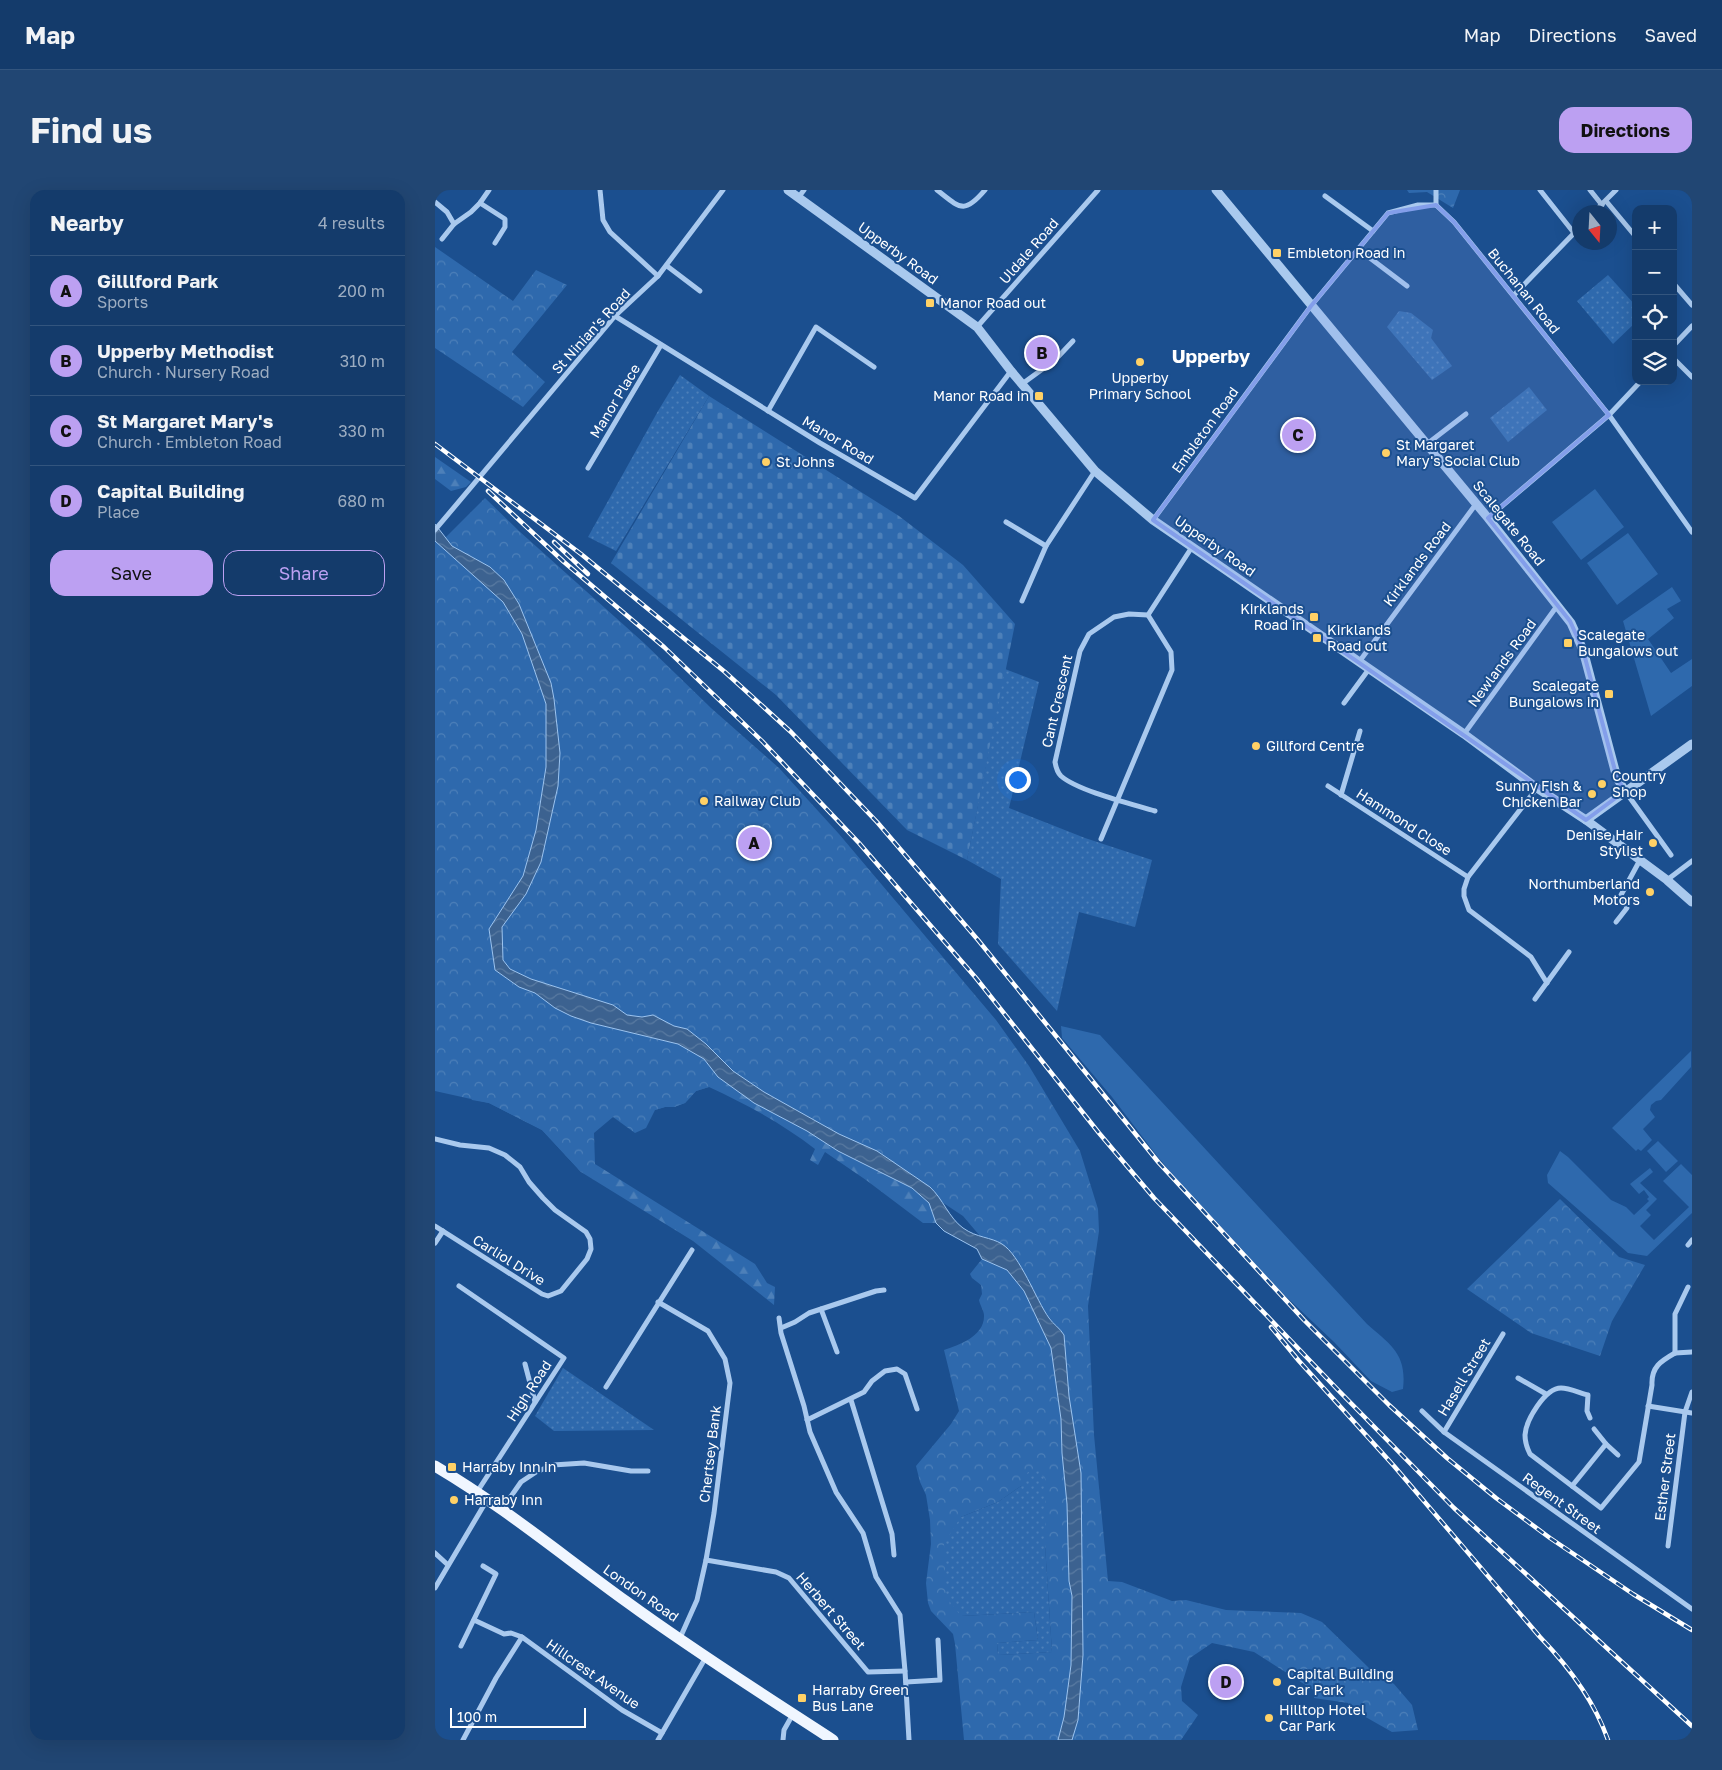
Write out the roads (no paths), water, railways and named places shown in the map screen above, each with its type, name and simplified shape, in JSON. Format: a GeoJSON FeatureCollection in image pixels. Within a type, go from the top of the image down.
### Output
{"type":"FeatureCollection","features":[{"type":"Feature","properties":{"kind":"main road","name":"London Road"},"geometry":{"type":"LineString","coordinates":[[435,1466],[502,1509],[581,1569],[706,1657],[833,1740]]}},
{"type":"Feature","properties":{"kind":"street"},"geometry":{"type":"LineString","coordinates":[[442,239],[454,224],[481,203],[489,190]]}},
{"type":"Feature","properties":{"kind":"street"},"geometry":{"type":"LineString","coordinates":[[600,190],[603,220],[610,232],[658,276]]}},
{"type":"Feature","properties":{"kind":"street","name":"St Ninian's Road"},"geometry":{"type":"LineString","coordinates":[[435,530],[615,316],[667,266],[723,190]]}},
{"type":"Feature","properties":{"kind":"street","name":"Upperby Road"},"geometry":{"type":"LineString","coordinates":[[788,190],[977,327],[1011,371],[1095,471],[1153,520],[1465,734],[1537,788],[1640,860],[1692,902]]}},
{"type":"Feature","properties":{"kind":"street"},"geometry":{"type":"LineString","coordinates":[[798,198],[804,190]]}},
{"type":"Feature","properties":{"kind":"street"},"geometry":{"type":"LineString","coordinates":[[937,190],[958,206],[968,206],[976,201],[985,190]]}},
{"type":"Feature","properties":{"kind":"street","name":"Uldale Road"},"geometry":{"type":"LineString","coordinates":[[977,327],[1098,190]]}},
{"type":"Feature","properties":{"kind":"street","name":"Scalegate Road"},"geometry":{"type":"LineString","coordinates":[[1216,190],[1488,518],[1571,623],[1583,650],[1617,778],[1625,791]]}},
{"type":"Feature","properties":{"kind":"street"},"geometry":{"type":"LineString","coordinates":[[1311,306],[1388,213],[1418,205],[1436,204],[1437,190]]}},
{"type":"Feature","properties":{"kind":"street"},"geometry":{"type":"LineString","coordinates":[[1540,190],[1572,229]]}},
{"type":"Feature","properties":{"kind":"street"},"geometry":{"type":"LineString","coordinates":[[1590,190],[1632,233]]}},
{"type":"Feature","properties":{"kind":"street"},"geometry":{"type":"LineString","coordinates":[[1604,203],[1617,190]]}},
{"type":"Feature","properties":{"kind":"street"},"geometry":{"type":"LineString","coordinates":[[1325,196],[1373,230]]}},
{"type":"Feature","properties":{"kind":"street"},"geometry":{"type":"LineString","coordinates":[[435,202],[447,212],[454,224]]}},
{"type":"Feature","properties":{"kind":"street"},"geometry":{"type":"LineString","coordinates":[[481,203],[505,219],[505,227],[495,243]]}},
{"type":"Feature","properties":{"kind":"street","name":"Buchanan Road"},"geometry":{"type":"LineString","coordinates":[[1436,204],[1455,222],[1609,415],[1690,523],[1692,532]]}},
{"type":"Feature","properties":{"kind":"street"},"geometry":{"type":"LineString","coordinates":[[1513,295],[1572,236]]}},
{"type":"Feature","properties":{"kind":"street"},"geometry":{"type":"LineString","coordinates":[[1357,249],[1407,286]]}},
{"type":"Feature","properties":{"kind":"street"},"geometry":{"type":"LineString","coordinates":[[667,266],[700,291]]}},
{"type":"Feature","properties":{"kind":"street"},"geometry":{"type":"LineString","coordinates":[[1677,288],[1692,305]]}},
{"type":"Feature","properties":{"kind":"street","name":"Embleton Road"},"geometry":{"type":"LineString","coordinates":[[1153,520],[1311,306]]}},
{"type":"Feature","properties":{"kind":"street","name":"Manor Road"},"geometry":{"type":"LineString","coordinates":[[615,316],[768,411],[915,498],[1011,371]]}},
{"type":"Feature","properties":{"kind":"street"},"geometry":{"type":"LineString","coordinates":[[1677,342],[1692,326]]}},
{"type":"Feature","properties":{"kind":"street"},"geometry":{"type":"LineString","coordinates":[[768,411],[816,328],[874,367]]}},
{"type":"Feature","properties":{"kind":"street"},"geometry":{"type":"LineString","coordinates":[[1022,384],[1055,360],[1073,342]]}},
{"type":"Feature","properties":{"kind":"street","name":"Manor Place"},"geometry":{"type":"LineString","coordinates":[[588,468],[661,345]]}},
{"type":"Feature","properties":{"kind":"street"},"geometry":{"type":"LineString","coordinates":[[1677,362],[1692,377]]}},
{"type":"Feature","properties":{"kind":"street"},"geometry":{"type":"LineString","coordinates":[[1488,518],[1609,415],[1637,385]]}},
{"type":"Feature","properties":{"kind":"street"},"geometry":{"type":"LineString","coordinates":[[1427,444],[1466,414]]}},
{"type":"Feature","properties":{"kind":"street"},"geometry":{"type":"LineString","coordinates":[[1022,601],[1046,546],[1095,471]]}},
{"type":"Feature","properties":{"kind":"street","name":"Kirklands Road"},"geometry":{"type":"LineString","coordinates":[[1359,662],[1476,504]]}},
{"type":"Feature","properties":{"kind":"street"},"geometry":{"type":"LineString","coordinates":[[1006,522],[1046,546]]}},
{"type":"Feature","properties":{"kind":"street"},"geometry":{"type":"LineString","coordinates":[[1101,839],[1172,670],[1171,652],[1148,615],[1191,547]]}},
{"type":"Feature","properties":{"kind":"street","name":"Newlands Road"},"geometry":{"type":"LineString","coordinates":[[1465,734],[1557,606]]}},
{"type":"Feature","properties":{"kind":"street","name":"Cant Crescent"},"geometry":{"type":"LineString","coordinates":[[1148,615],[1129,614],[1114,617],[1089,634],[1080,651],[1055,762],[1057,771],[1071,782],[1117,800],[1155,811]]}},
{"type":"Feature","properties":{"kind":"street"},"geometry":{"type":"LineString","coordinates":[[1344,703],[1369,669]]}},
{"type":"Feature","properties":{"kind":"street"},"geometry":{"type":"LineString","coordinates":[[1341,795],[1360,731]]}},
{"type":"Feature","properties":{"kind":"street"},"geometry":{"type":"LineString","coordinates":[[1585,820],[1692,744]]}},
{"type":"Feature","properties":{"kind":"street","name":"Hammond Close"},"geometry":{"type":"LineString","coordinates":[[1328,786],[1468,877]]}},
{"type":"Feature","properties":{"kind":"street"},"geometry":{"type":"LineString","coordinates":[[1537,788],[1468,877],[1464,896],[1469,910],[1531,957],[1547,983]]}},
{"type":"Feature","properties":{"kind":"street"},"geometry":{"type":"LineString","coordinates":[[1625,791],[1671,855]]}},
{"type":"Feature","properties":{"kind":"street"},"geometry":{"type":"LineString","coordinates":[[1617,922],[1627,908],[1621,895],[1640,860]]}},
{"type":"Feature","properties":{"kind":"street"},"geometry":{"type":"LineString","coordinates":[[1667,880],[1692,862]]}},
{"type":"Feature","properties":{"kind":"street"},"geometry":{"type":"LineString","coordinates":[[1535,999],[1569,952]]}},
{"type":"Feature","properties":{"kind":"street","name":"Carliol Drive"},"geometry":{"type":"LineString","coordinates":[[435,1140],[460,1146],[489,1148],[505,1155],[520,1166],[529,1182],[555,1210],[586,1232],[590,1239],[591,1249],[587,1259],[561,1291],[548,1296],[435,1226]]}},
{"type":"Feature","properties":{"kind":"street"},"geometry":{"type":"LineString","coordinates":[[435,1243],[443,1231]]}},
{"type":"Feature","properties":{"kind":"street"},"geometry":{"type":"LineString","coordinates":[[1688,1245],[1692,1240]]}},
{"type":"Feature","properties":{"kind":"street"},"geometry":{"type":"LineString","coordinates":[[605,1387],[692,1250]]}},
{"type":"Feature","properties":{"kind":"street","name":"High Road"},"geometry":{"type":"LineString","coordinates":[[459,1286],[564,1358],[477,1492]]}},
{"type":"Feature","properties":{"kind":"street"},"geometry":{"type":"LineString","coordinates":[[1675,1353],[1675,1314],[1688,1287]]}},
{"type":"Feature","properties":{"kind":"street"},"geometry":{"type":"LineString","coordinates":[[781,1328],[821,1308],[884,1290]]}},
{"type":"Feature","properties":{"kind":"street","name":"Chertsey Bank"},"geometry":{"type":"LineString","coordinates":[[658,1302],[708,1331],[725,1359],[730,1383],[714,1513],[706,1560],[697,1600],[680,1638]]}},
{"type":"Feature","properties":{"kind":"street"},"geometry":{"type":"LineString","coordinates":[[821,1308],[837,1352]]}},
{"type":"Feature","properties":{"kind":"street"},"geometry":{"type":"LineString","coordinates":[[779,1318],[810,1432],[836,1492],[863,1533],[875,1576],[900,1616],[909,1740]]}},
{"type":"Feature","properties":{"kind":"street","name":"Hasell Street"},"geometry":{"type":"LineString","coordinates":[[1444,1432],[1503,1334]]}},
{"type":"Feature","properties":{"kind":"street"},"geometry":{"type":"LineString","coordinates":[[1590,1418],[1587,1412],[1588,1395],[1562,1388],[1546,1394],[1527,1426],[1525,1436],[1530,1454],[1601,1508],[1639,1462],[1652,1385],[1651,1374],[1661,1362],[1675,1353],[1692,1352]]}},
{"type":"Feature","properties":{"kind":"street"},"geometry":{"type":"LineString","coordinates":[[525,1364],[535,1402]]}},
{"type":"Feature","properties":{"kind":"street"},"geometry":{"type":"LineString","coordinates":[[807,1420],[851,1400],[864,1392],[872,1381],[885,1371],[897,1369],[905,1374],[917,1409]]}},
{"type":"Feature","properties":{"kind":"street"},"geometry":{"type":"LineString","coordinates":[[1518,1378],[1546,1394]]}},
{"type":"Feature","properties":{"kind":"street","name":"Esther Street"},"geometry":{"type":"LineString","coordinates":[[1668,1546],[1685,1412],[1692,1392]]}},
{"type":"Feature","properties":{"kind":"street"},"geometry":{"type":"LineString","coordinates":[[851,1400],[892,1534],[894,1555]]}},
{"type":"Feature","properties":{"kind":"street"},"geometry":{"type":"LineString","coordinates":[[1648,1406],[1692,1413]]}},
{"type":"Feature","properties":{"kind":"street","name":"Regent Street"},"geometry":{"type":"LineString","coordinates":[[1423,1411],[1444,1432],[1692,1609]]}},
{"type":"Feature","properties":{"kind":"street"},"geometry":{"type":"LineString","coordinates":[[1594,1429],[1619,1455]]}},
{"type":"Feature","properties":{"kind":"street"},"geometry":{"type":"LineString","coordinates":[[1572,1486],[1607,1444]]}},
{"type":"Feature","properties":{"kind":"street"},"geometry":{"type":"LineString","coordinates":[[502,1509],[521,1482],[536,1472],[553,1465],[584,1463],[631,1471],[648,1471]]}},
{"type":"Feature","properties":{"kind":"street"},"geometry":{"type":"LineString","coordinates":[[435,1588],[487,1499]]}},
{"type":"Feature","properties":{"kind":"street"},"geometry":{"type":"LineString","coordinates":[[435,1553],[448,1565]]}},
{"type":"Feature","properties":{"kind":"street","name":"Herbert Street"},"geometry":{"type":"LineString","coordinates":[[706,1560],[776,1572],[789,1578],[868,1672],[905,1671]]}},
{"type":"Feature","properties":{"kind":"street"},"geometry":{"type":"LineString","coordinates":[[461,1646],[496,1574],[483,1566]]}},
{"type":"Feature","properties":{"kind":"street","name":"Hillcrest Avenue"},"geometry":{"type":"LineString","coordinates":[[474,1620],[504,1634],[511,1633],[521,1638],[622,1710],[662,1733]]}},
{"type":"Feature","properties":{"kind":"street"},"geometry":{"type":"LineString","coordinates":[[463,1740],[496,1678],[521,1638]]}},
{"type":"Feature","properties":{"kind":"street"},"geometry":{"type":"LineString","coordinates":[[906,1682],[940,1680],[937,1640]]}},
{"type":"Feature","properties":{"kind":"street"},"geometry":{"type":"LineString","coordinates":[[658,1740],[706,1657]]}},
{"type":"Feature","properties":{"kind":"street"},"geometry":{"type":"LineString","coordinates":[[783,1740],[784,1730],[793,1714]]}},
{"type":"Feature","properties":{"kind":"water"},"geometry":{"type":"Polygon","coordinates":[[[435,524],[452,546],[490,567],[504,580],[519,604],[551,683],[554,699],[560,753],[558,786],[541,862],[526,894],[502,927],[503,960],[510,969],[531,979],[613,1005],[627,1015],[642,1017],[653,1015],[674,1026],[687,1029],[706,1044],[733,1071],[764,1092],[839,1134],[877,1151],[930,1187],[963,1228],[973,1234],[998,1242],[1009,1250],[1049,1318],[1064,1335],[1069,1396],[1081,1473],[1083,1655],[1078,1720],[1072,1740],[1058,1740],[1064,1717],[1071,1665],[1072,1596],[1069,1581],[1067,1504],[1061,1419],[1051,1348],[1024,1291],[1007,1270],[982,1259],[977,1249],[944,1231],[936,1223],[929,1203],[912,1188],[838,1151],[807,1131],[754,1103],[718,1077],[704,1059],[678,1044],[591,1023],[571,1016],[555,1008],[535,993],[519,987],[495,970],[489,929],[523,876],[536,830],[546,767],[546,704],[522,634],[503,602],[435,541],[435,524]]]}},
{"type":"Feature","properties":{"kind":"railway"},"geometry":{"type":"LineString","coordinates":[[435,444],[581,554],[725,672],[791,732],[877,822],[978,940],[1159,1163],[1304,1320],[1389,1405],[1447,1458],[1496,1498],[1550,1538],[1633,1594],[1692,1630]]}},
{"type":"Feature","properties":{"kind":"railway"},"geometry":{"type":"LineString","coordinates":[[488,491],[564,562],[664,647],[762,741],[859,843],[976,978],[1099,1133],[1154,1198],[1454,1508],[1692,1726]]}},
{"type":"Feature","properties":{"kind":"railway"},"geometry":{"type":"LineString","coordinates":[[554,542],[588,574]]}},
{"type":"Feature","properties":{"kind":"railway"},"geometry":{"type":"LineString","coordinates":[[1271,1327],[1561,1660],[1580,1685],[1596,1711],[1608,1740]]}},
{"type":"Feature","properties":{"kind":"place","name":"Embleton Road in"},"geometry":{"type":"Point","coordinates":[1277,253]}},
{"type":"Feature","properties":{"kind":"place","name":"Manor Road out"},"geometry":{"type":"Point","coordinates":[930,303]}},
{"type":"Feature","properties":{"kind":"place","name":"Upperby Methodist"},"geometry":{"type":"Point","coordinates":[1042,353]}},
{"type":"Feature","properties":{"kind":"place","name":"Upperby Primary School"},"geometry":{"type":"Point","coordinates":[1140,362]}},
{"type":"Feature","properties":{"kind":"place","name":"Manor Road in"},"geometry":{"type":"Point","coordinates":[1039,396]}},
{"type":"Feature","properties":{"kind":"place","name":"St Margaret Mary's"},"geometry":{"type":"Point","coordinates":[1298,435]}},
{"type":"Feature","properties":{"kind":"place","name":"St Margaret Mary's Social Club"},"geometry":{"type":"Point","coordinates":[1386,453]}},
{"type":"Feature","properties":{"kind":"place","name":"St Johns"},"geometry":{"type":"Point","coordinates":[766,462]}},
{"type":"Feature","properties":{"kind":"place","name":"Kirklands Road in"},"geometry":{"type":"Point","coordinates":[1314,617]}},
{"type":"Feature","properties":{"kind":"place","name":"Kirklands Road out"},"geometry":{"type":"Point","coordinates":[1317,638]}},
{"type":"Feature","properties":{"kind":"place","name":"Scalegate Bungalows out"},"geometry":{"type":"Point","coordinates":[1568,643]}},
{"type":"Feature","properties":{"kind":"place","name":"Scalegate Bungalows in"},"geometry":{"type":"Point","coordinates":[1609,694]}},
{"type":"Feature","properties":{"kind":"place","name":"Gillford Centre"},"geometry":{"type":"Point","coordinates":[1256,746]}},
{"type":"Feature","properties":{"kind":"place","name":"Country Shop"},"geometry":{"type":"Point","coordinates":[1602,784]}},
{"type":"Feature","properties":{"kind":"place","name":"Sunny Fish & Chicken Bar"},"geometry":{"type":"Point","coordinates":[1592,794]}},
{"type":"Feature","properties":{"kind":"place","name":"Railway Club"},"geometry":{"type":"Point","coordinates":[704,801]}},
{"type":"Feature","properties":{"kind":"place","name":"Gilllford Park"},"geometry":{"type":"Point","coordinates":[754,843]}},
{"type":"Feature","properties":{"kind":"place","name":"Denise Hair Stylist"},"geometry":{"type":"Point","coordinates":[1653,843]}},
{"type":"Feature","properties":{"kind":"place","name":"Northumberland Motors"},"geometry":{"type":"Point","coordinates":[1650,892]}},
{"type":"Feature","properties":{"kind":"place","name":"Harraby Inn in"},"geometry":{"type":"Point","coordinates":[452,1467]}},
{"type":"Feature","properties":{"kind":"place","name":"Harraby Inn"},"geometry":{"type":"Point","coordinates":[454,1500]}},
{"type":"Feature","properties":{"kind":"place","name":"Capital Building"},"geometry":{"type":"Point","coordinates":[1226,1682]}},
{"type":"Feature","properties":{"kind":"place","name":"Capital Building Car Park"},"geometry":{"type":"Point","coordinates":[1277,1682]}},
{"type":"Feature","properties":{"kind":"place","name":"Harraby Green Bus Lane"},"geometry":{"type":"Point","coordinates":[802,1698]}},
{"type":"Feature","properties":{"kind":"place","name":"Hilltop Hotel Car Park"},"geometry":{"type":"Point","coordinates":[1269,1718]}},
{"type":"Feature","properties":{"kind":"district","name":"Upperby"},"geometry":{"type":"Point","coordinates":[1211,356]}}]}
